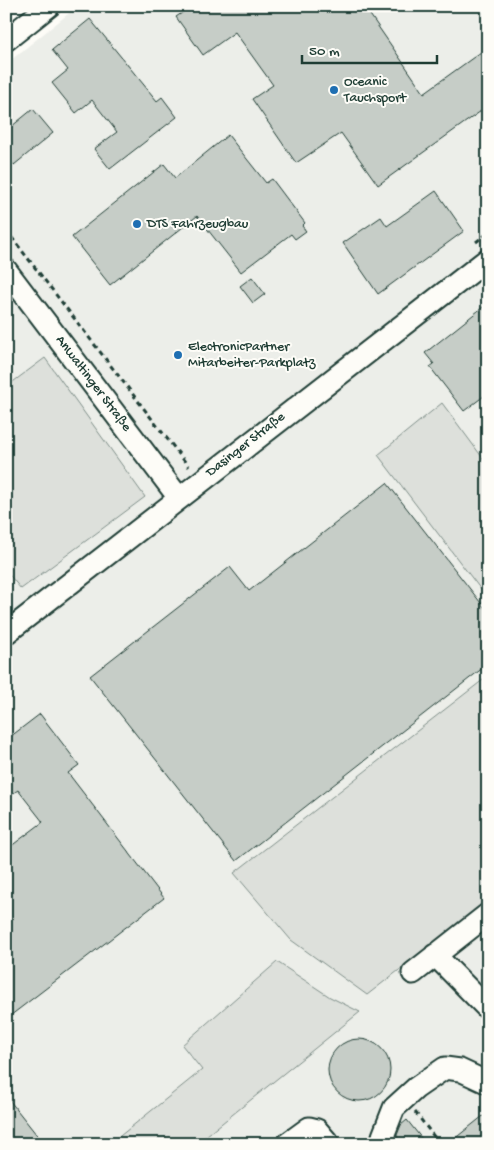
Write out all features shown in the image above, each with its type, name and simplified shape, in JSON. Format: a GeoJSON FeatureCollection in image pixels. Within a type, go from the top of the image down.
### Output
{"type":"FeatureCollection","features":[{"type":"Feature","properties":{"kind":"street"},"geometry":{"type":"LineString","coordinates":[[6,40],[49,6]]}},
{"type":"Feature","properties":{"kind":"street","name":"Dasinger Straße"},"geometry":{"type":"LineString","coordinates":[[6,634],[488,259]]}},
{"type":"Feature","properties":{"kind":"street","name":"Anwaltinger Straße"},"geometry":{"type":"LineString","coordinates":[[6,270],[179,498]]}},
{"type":"Feature","properties":{"kind":"street"},"geometry":{"type":"LineString","coordinates":[[412,973],[488,914]]}},
{"type":"Feature","properties":{"kind":"street"},"geometry":{"type":"LineString","coordinates":[[435,955],[488,1009]]}},
{"type":"Feature","properties":{"kind":"street"},"geometry":{"type":"LineString","coordinates":[[387,1144],[382,1136],[394,1108],[403,1098],[433,1074],[445,1068],[460,1070],[488,1083]]}},
{"type":"Feature","properties":{"kind":"street"},"geometry":{"type":"LineString","coordinates":[[287,1144],[309,1128],[317,1130],[330,1144]]}},
{"type":"Feature","properties":{"kind":"path"},"geometry":{"type":"LineString","coordinates":[[6,230],[189,467]]}},
{"type":"Feature","properties":{"kind":"path"},"geometry":{"type":"LineString","coordinates":[[403,1098],[439,1143]]}},
{"type":"Feature","properties":{"kind":"shaded area"},"geometry":{"type":"Polygon","coordinates":[[[78,6],[488,6],[488,1144],[6,1144],[6,64],[78,6]]]}},
{"type":"Feature","properties":{"kind":"shaded area"},"geometry":{"type":"Polygon","coordinates":[[[45,358],[145,497],[21,589],[6,571],[6,387],[45,358]]]}},
{"type":"Feature","properties":{"kind":"shaded area"},"geometry":{"type":"Polygon","coordinates":[[[442,403],[488,465],[488,599],[378,455],[442,403]]]}},
{"type":"Feature","properties":{"kind":"shaded area"},"geometry":{"type":"Polygon","coordinates":[[[488,676],[488,901],[367,995],[291,940],[234,873],[488,676]]]}},
{"type":"Feature","properties":{"kind":"shaded area"},"geometry":{"type":"Polygon","coordinates":[[[277,962],[330,997],[360,1012],[196,1144],[110,1144],[202,1070],[182,1045],[277,962]]]}},
{"type":"Feature","properties":{"kind":"building"},"geometry":{"type":"Polygon","coordinates":[[[192,6],[364,6],[424,93],[481,52],[488,61],[488,106],[378,185],[341,133],[296,163],[252,99],[273,85],[235,32],[203,55],[176,17],[192,6]]]}},
{"type":"Feature","properties":{"kind":"building"},"geometry":{"type":"Polygon","coordinates":[[[90,19],[157,101],[162,97],[177,117],[110,169],[94,149],[117,132],[92,100],[76,113],[52,83],[68,70],[52,50],[90,19]]]}},
{"type":"Feature","properties":{"kind":"building"},"geometry":{"type":"Polygon","coordinates":[[[33,109],[53,133],[14,165],[6,155],[6,131],[33,109]]]}},
{"type":"Feature","properties":{"kind":"building"},"geometry":{"type":"Polygon","coordinates":[[[228,135],[266,183],[272,179],[305,223],[302,226],[306,231],[295,239],[291,234],[241,272],[197,216],[110,285],[72,237],[164,164],[175,178],[228,135]]]}},
{"type":"Feature","properties":{"kind":"building"},"geometry":{"type":"Polygon","coordinates":[[[436,191],[464,231],[378,294],[343,243],[381,217],[387,226],[436,191]]]}},
{"type":"Feature","properties":{"kind":"building"},"geometry":{"type":"Polygon","coordinates":[[[252,277],[265,294],[253,303],[240,286],[252,277]]]}},
{"type":"Feature","properties":{"kind":"building"},"geometry":{"type":"Polygon","coordinates":[[[488,303],[488,393],[464,411],[430,367],[434,364],[425,353],[488,303]]]}},
{"type":"Feature","properties":{"kind":"building"},"geometry":{"type":"Polygon","coordinates":[[[387,483],[488,612],[488,664],[236,861],[90,676],[230,567],[249,591],[387,483]]]}},
{"type":"Feature","properties":{"kind":"building"},"geometry":{"type":"Polygon","coordinates":[[[40,714],[79,765],[68,773],[164,898],[6,1019],[6,850],[43,822],[18,790],[6,798],[6,740],[40,714]]]}},
{"type":"Feature","properties":{"kind":"building"},"geometry":{"type":"Polygon","coordinates":[[[359,1039],[371,1041],[381,1048],[388,1058],[390,1070],[388,1082],[381,1092],[371,1099],[359,1101],[347,1099],[337,1092],[330,1082],[328,1070],[330,1058],[337,1048],[347,1041],[359,1039]]]}},
{"type":"Feature","properties":{"kind":"building"},"geometry":{"type":"Polygon","coordinates":[[[6,1096],[44,1144],[6,1144],[6,1096]]]}},
{"type":"Feature","properties":{"kind":"building"},"geometry":{"type":"Polygon","coordinates":[[[488,1112],[488,1144],[448,1144],[488,1112]]]}},
{"type":"Feature","properties":{"kind":"building"},"geometry":{"type":"Polygon","coordinates":[[[407,1120],[426,1144],[399,1144],[397,1135],[401,1125],[407,1120]]]}},
{"type":"Feature","properties":{"kind":"place","name":"Oceanic Tauchsport"},"geometry":{"type":"Point","coordinates":[334,90]}},
{"type":"Feature","properties":{"kind":"place","name":"DTS Fahrzeugbau"},"geometry":{"type":"Point","coordinates":[137,224]}},
{"type":"Feature","properties":{"kind":"place","name":"ElectronicPartner Mitarbeiter-Parkplatz"},"geometry":{"type":"Point","coordinates":[178,355]}}]}
